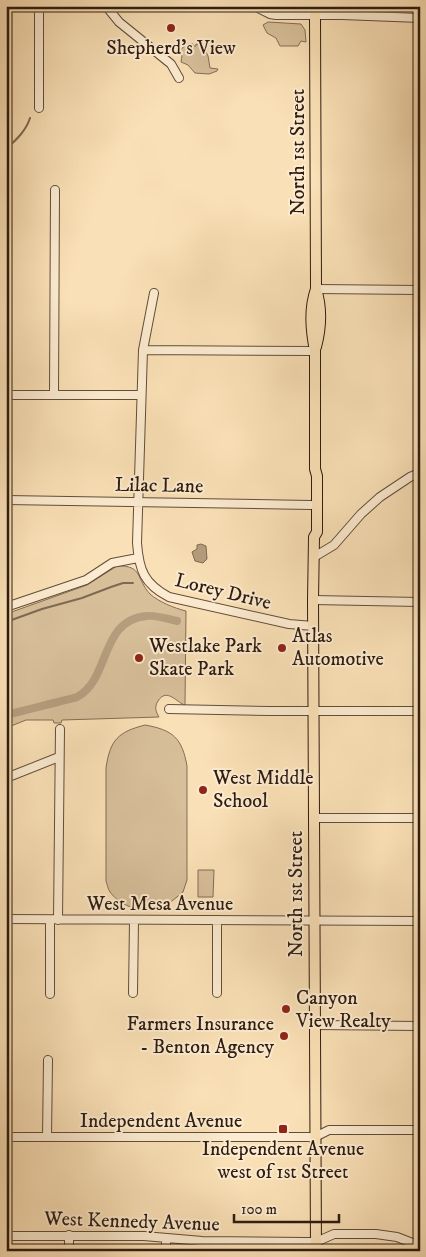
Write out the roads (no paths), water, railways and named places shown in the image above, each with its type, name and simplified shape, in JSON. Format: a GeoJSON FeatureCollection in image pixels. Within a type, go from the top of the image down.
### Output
{"type":"FeatureCollection","features":[{"type":"Feature","properties":{"kind":"main road","name":"North 1st Street"},"geometry":{"type":"LineString","coordinates":[[315,9],[316,289],[320,301],[319,334],[315,351],[317,532],[314,537],[313,600],[316,1246]]}},
{"type":"Feature","properties":{"kind":"main road","name":"North 1st Street"},"geometry":{"type":"LineString","coordinates":[[314,537],[310,531],[312,476],[315,469]]}},
{"type":"Feature","properties":{"kind":"street"},"geometry":{"type":"LineString","coordinates":[[39,6],[39,108]]}},
{"type":"Feature","properties":{"kind":"street"},"geometry":{"type":"LineString","coordinates":[[106,6],[120,22],[171,64],[179,78]]}},
{"type":"Feature","properties":{"kind":"street"},"geometry":{"type":"LineString","coordinates":[[114,6],[115,15]]}},
{"type":"Feature","properties":{"kind":"street"},"geometry":{"type":"LineString","coordinates":[[254,6],[276,15],[315,9],[420,18]]}},
{"type":"Feature","properties":{"kind":"street"},"geometry":{"type":"LineString","coordinates":[[54,394],[55,190]]}},
{"type":"Feature","properties":{"kind":"street"},"geometry":{"type":"LineString","coordinates":[[316,289],[420,290]]}},
{"type":"Feature","properties":{"kind":"street"},"geometry":{"type":"LineString","coordinates":[[6,607],[86,580],[112,563],[138,558],[143,350],[154,293]]}},
{"type":"Feature","properties":{"kind":"street"},"geometry":{"type":"LineString","coordinates":[[143,350],[315,351]]}},
{"type":"Feature","properties":{"kind":"street"},"geometry":{"type":"LineString","coordinates":[[6,395],[141,395]]}},
{"type":"Feature","properties":{"kind":"street"},"geometry":{"type":"LineString","coordinates":[[314,557],[334,545],[361,514],[380,497],[410,477],[420,474]]}},
{"type":"Feature","properties":{"kind":"street","name":"Lilac Lane"},"geometry":{"type":"LineString","coordinates":[[6,500],[311,505]]}},
{"type":"Feature","properties":{"kind":"street","name":"Lorey Drive"},"geometry":{"type":"LineString","coordinates":[[138,558],[140,568],[153,588],[169,597],[289,624],[313,626]]}},
{"type":"Feature","properties":{"kind":"street"},"geometry":{"type":"LineString","coordinates":[[313,600],[420,602]]}},
{"type":"Feature","properties":{"kind":"street"},"geometry":{"type":"LineString","coordinates":[[169,709],[420,711]]}},
{"type":"Feature","properties":{"kind":"street"},"geometry":{"type":"LineString","coordinates":[[50,994],[60,729]]}},
{"type":"Feature","properties":{"kind":"street"},"geometry":{"type":"LineString","coordinates":[[6,778],[59,757]]}},
{"type":"Feature","properties":{"kind":"street"},"geometry":{"type":"LineString","coordinates":[[313,818],[420,818]]}},
{"type":"Feature","properties":{"kind":"street","name":"West Mesa Avenue"},"geometry":{"type":"LineString","coordinates":[[6,919],[420,921]]}},
{"type":"Feature","properties":{"kind":"street"},"geometry":{"type":"LineString","coordinates":[[133,993],[134,920]]}},
{"type":"Feature","properties":{"kind":"street"},"geometry":{"type":"LineString","coordinates":[[217,920],[217,993]]}},
{"type":"Feature","properties":{"kind":"street"},"geometry":{"type":"LineString","coordinates":[[315,1025],[420,1026]]}},
{"type":"Feature","properties":{"kind":"street"},"geometry":{"type":"LineString","coordinates":[[47,1137],[48,1060]]}},
{"type":"Feature","properties":{"kind":"street","name":"Independent Avenue"},"geometry":{"type":"LineString","coordinates":[[6,1137],[315,1137],[329,1130],[420,1130]]}},
{"type":"Feature","properties":{"kind":"street","name":"West Kennedy Avenue"},"geometry":{"type":"LineString","coordinates":[[6,1236],[144,1236],[316,1246],[334,1234],[376,1234],[397,1236],[420,1246]]}},
{"type":"Feature","properties":{"kind":"street"},"geometry":{"type":"LineString","coordinates":[[69,1236],[69,1251]]}},
{"type":"Feature","properties":{"kind":"street"},"geometry":{"type":"LineString","coordinates":[[166,1238],[166,1251]]}},
{"type":"Feature","properties":{"kind":"waterway"},"geometry":{"type":"LineString","coordinates":[[6,149],[17,139],[30,118]]}},
{"type":"Feature","properties":{"kind":"waterway"},"geometry":{"type":"LineString","coordinates":[[6,622],[123,583],[133,583]]}},
{"type":"Feature","properties":{"kind":"waterway"},"geometry":{"type":"LineString","coordinates":[[6,715],[77,697],[88,689],[96,677],[113,639],[121,628],[132,620],[151,616],[177,621]]}},
{"type":"Feature","properties":{"kind":"place","name":"Shepherd's View"},"geometry":{"type":"Point","coordinates":[171,28]}},
{"type":"Feature","properties":{"kind":"place","name":"Atlas Automotive"},"geometry":{"type":"Point","coordinates":[282,648]}},
{"type":"Feature","properties":{"kind":"place","name":"Westlake Park Skate Park"},"geometry":{"type":"Point","coordinates":[139,658]}},
{"type":"Feature","properties":{"kind":"place","name":"West Middle School"},"geometry":{"type":"Point","coordinates":[203,790]}},
{"type":"Feature","properties":{"kind":"place","name":"Canyon View Realty"},"geometry":{"type":"Point","coordinates":[286,1009]}},
{"type":"Feature","properties":{"kind":"place","name":"Farmers Insurance - Benton Agency"},"geometry":{"type":"Point","coordinates":[284,1036]}},
{"type":"Feature","properties":{"kind":"place","name":"Independent Avenue west of 1st Street"},"geometry":{"type":"Point","coordinates":[283,1129]}}]}
